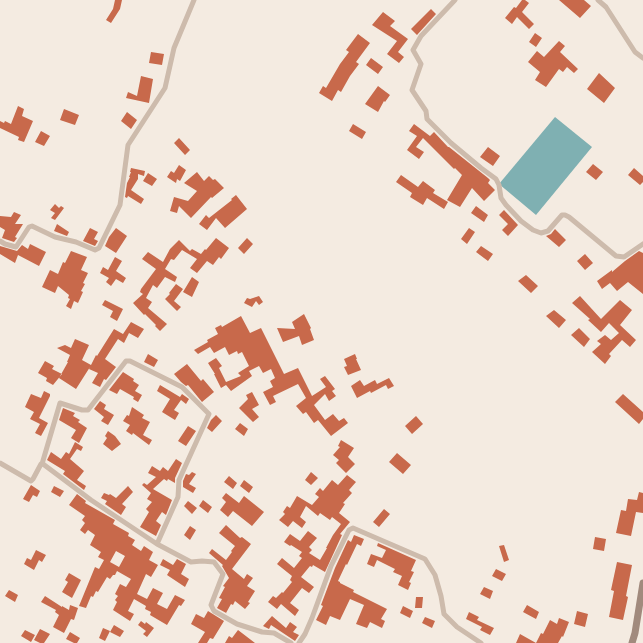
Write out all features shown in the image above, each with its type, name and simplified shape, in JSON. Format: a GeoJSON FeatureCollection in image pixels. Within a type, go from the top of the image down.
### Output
{"type":"FeatureCollection","features":[{"type":"Feature","properties":{"kind":"main road"},"geometry":{"type":"LineString","coordinates":[[632,643],[643,586]]}},
{"type":"Feature","properties":{"kind":"street"},"geometry":{"type":"LineString","coordinates":[[0,241],[16,247],[32,226],[55,237],[76,242],[95,250],[99,248],[120,205],[128,145],[165,88],[174,48],[194,0]]}},
{"type":"Feature","properties":{"kind":"street"},"geometry":{"type":"LineString","coordinates":[[455,0],[421,36],[413,50],[421,64],[412,90],[426,111],[427,119],[451,143],[496,179],[499,185],[501,198],[506,206],[533,230],[541,233],[548,231],[562,215],[565,215],[569,216],[616,256],[624,257],[643,244]]}},
{"type":"Feature","properties":{"kind":"street"},"geometry":{"type":"LineString","coordinates":[[598,0],[606,7],[635,52],[643,58]]}},
{"type":"Feature","properties":{"kind":"street"},"geometry":{"type":"LineString","coordinates":[[0,463],[31,481],[42,464],[60,403],[82,410],[88,410],[126,361],[130,361],[182,387],[209,414],[179,480],[178,497],[157,544]]}},
{"type":"Feature","properties":{"kind":"street"},"geometry":{"type":"LineString","coordinates":[[42,464],[91,500],[157,544],[191,562],[202,560],[214,562],[223,574],[210,605],[214,611],[237,624],[262,632],[274,632],[291,643]]}},
{"type":"Feature","properties":{"kind":"street"},"geometry":{"type":"LineString","coordinates":[[299,643],[312,618],[331,566],[349,530],[353,528],[425,559],[435,575],[444,614],[458,628],[481,643]]}},
{"type":"Feature","properties":{"kind":"water"},"geometry":{"type":"Polygon","coordinates":[[[555,117],[592,147],[536,215],[499,184],[555,117]]]}},
{"type":"Feature","properties":{"kind":"building"},"geometry":{"type":"Polygon","coordinates":[[[115,0],[122,0],[120,9],[111,23],[106,20],[113,9],[115,0]]]}},
{"type":"Feature","properties":{"kind":"building"},"geometry":{"type":"Polygon","coordinates":[[[522,0],[529,3],[522,12],[534,24],[529,29],[517,17],[512,24],[505,18],[522,0]]]}},
{"type":"Feature","properties":{"kind":"building"},"geometry":{"type":"Polygon","coordinates":[[[559,0],[584,0],[591,6],[580,18],[559,0]]]}},
{"type":"Feature","properties":{"kind":"building"},"geometry":{"type":"Polygon","coordinates":[[[431,9],[436,14],[417,35],[411,29],[431,9]]]}},
{"type":"Feature","properties":{"kind":"building"},"geometry":{"type":"Polygon","coordinates":[[[383,12],[395,21],[390,26],[408,39],[398,52],[404,57],[399,63],[387,54],[397,41],[372,25],[383,12]]]}},
{"type":"Feature","properties":{"kind":"building"},"geometry":{"type":"Polygon","coordinates":[[[535,33],[542,38],[536,47],[529,42],[535,33]]]}},
{"type":"Feature","properties":{"kind":"building"},"geometry":{"type":"Polygon","coordinates":[[[358,34],[370,43],[356,62],[359,64],[341,92],[338,90],[332,101],[319,93],[323,86],[326,88],[349,52],[346,50],[358,34]]]}},
{"type":"Feature","properties":{"kind":"building"},"geometry":{"type":"Polygon","coordinates":[[[559,41],[565,46],[560,52],[578,69],[574,73],[567,67],[563,72],[559,69],[546,87],[535,80],[540,72],[528,62],[537,51],[544,57],[559,41]]]}},
{"type":"Feature","properties":{"kind":"building"},"geometry":{"type":"Polygon","coordinates":[[[151,52],[164,54],[162,65],[149,63],[151,52]]]}},
{"type":"Feature","properties":{"kind":"building"},"geometry":{"type":"Polygon","coordinates":[[[371,58],[383,67],[378,74],[366,65],[371,58]]]}},
{"type":"Feature","properties":{"kind":"building"},"geometry":{"type":"Polygon","coordinates":[[[599,73],[615,88],[604,103],[587,89],[599,73]]]}},
{"type":"Feature","properties":{"kind":"building"},"geometry":{"type":"Polygon","coordinates":[[[141,76],[153,79],[149,103],[126,98],[128,92],[137,96],[141,76]]]}},
{"type":"Feature","properties":{"kind":"building"},"geometry":{"type":"Polygon","coordinates":[[[378,86],[390,95],[385,102],[384,101],[378,112],[365,104],[378,86]]]}},
{"type":"Feature","properties":{"kind":"building"},"geometry":{"type":"Polygon","coordinates":[[[18,106],[24,109],[22,116],[33,121],[24,142],[18,140],[19,137],[0,128],[0,121],[4,123],[5,121],[11,124],[18,106]]]}},
{"type":"Feature","properties":{"kind":"building"},"geometry":{"type":"Polygon","coordinates":[[[64,109],[79,115],[75,125],[60,120],[64,109]]]}},
{"type":"Feature","properties":{"kind":"building"},"geometry":{"type":"Polygon","coordinates":[[[127,112],[137,120],[131,129],[121,121],[127,112]]]}},
{"type":"Feature","properties":{"kind":"building"},"geometry":{"type":"Polygon","coordinates":[[[353,124],[366,132],[362,139],[349,131],[353,124]]]}},
{"type":"Feature","properties":{"kind":"building"},"geometry":{"type":"Polygon","coordinates":[[[414,124],[430,136],[434,132],[448,147],[488,178],[490,180],[488,183],[495,190],[484,201],[472,188],[460,207],[447,200],[462,175],[423,138],[416,147],[424,152],[419,159],[407,150],[417,136],[409,131],[414,124]]]}},
{"type":"Feature","properties":{"kind":"building"},"geometry":{"type":"Polygon","coordinates":[[[41,131],[50,136],[44,146],[35,142],[41,131]]]}},
{"type":"Feature","properties":{"kind":"building"},"geometry":{"type":"Polygon","coordinates":[[[179,138],[190,150],[185,155],[174,143],[179,138]]]}},
{"type":"Feature","properties":{"kind":"building"},"geometry":{"type":"Polygon","coordinates":[[[488,147],[500,156],[493,166],[480,157],[488,147]]]}},
{"type":"Feature","properties":{"kind":"building"},"geometry":{"type":"Polygon","coordinates":[[[593,164],[603,172],[596,180],[586,172],[593,164]]]}},
{"type":"Feature","properties":{"kind":"building"},"geometry":{"type":"Polygon","coordinates":[[[179,165],[186,170],[180,181],[177,179],[176,183],[167,177],[171,171],[174,173],[179,165]]]}},
{"type":"Feature","properties":{"kind":"building"},"geometry":{"type":"Polygon","coordinates":[[[131,168],[145,171],[144,176],[138,174],[138,179],[131,190],[144,199],[141,204],[128,196],[127,198],[125,197],[131,168]]]}},
{"type":"Feature","properties":{"kind":"building"},"geometry":{"type":"Polygon","coordinates":[[[634,168],[643,176],[643,182],[640,185],[628,175],[634,168]]]}},
{"type":"Feature","properties":{"kind":"building"},"geometry":{"type":"Polygon","coordinates":[[[197,172],[204,181],[209,176],[213,180],[215,179],[224,188],[212,198],[211,197],[191,218],[179,206],[177,213],[170,211],[174,197],[188,201],[197,191],[184,183],[197,172]]]}},
{"type":"Feature","properties":{"kind":"building"},"geometry":{"type":"Polygon","coordinates":[[[148,173],[157,179],[152,186],[143,181],[148,173]]]}},
{"type":"Feature","properties":{"kind":"building"},"geometry":{"type":"Polygon","coordinates":[[[401,175],[418,187],[423,181],[435,190],[433,193],[448,202],[444,209],[427,198],[423,205],[410,197],[412,193],[396,182],[401,175]]]}},
{"type":"Feature","properties":{"kind":"building"},"geometry":{"type":"Polygon","coordinates":[[[236,195],[247,209],[225,228],[216,218],[207,230],[199,224],[206,215],[209,218],[232,200],[231,199],[236,195]]]}},
{"type":"Feature","properties":{"kind":"building"},"geometry":{"type":"Polygon","coordinates":[[[55,204],[59,208],[61,206],[64,208],[55,220],[51,218],[55,213],[50,210],[55,204]]]}},
{"type":"Feature","properties":{"kind":"building"},"geometry":{"type":"Polygon","coordinates":[[[476,206],[488,215],[484,222],[471,213],[476,206]]]}},
{"type":"Feature","properties":{"kind":"building"},"geometry":{"type":"Polygon","coordinates":[[[504,210],[518,225],[508,236],[502,230],[508,224],[499,215],[504,210]]]}},
{"type":"Feature","properties":{"kind":"building"},"geometry":{"type":"Polygon","coordinates":[[[14,212],[21,215],[15,224],[23,224],[15,237],[17,238],[14,242],[2,238],[5,230],[0,227],[0,216],[11,217],[14,212]]]}},
{"type":"Feature","properties":{"kind":"building"},"geometry":{"type":"Polygon","coordinates":[[[57,224],[69,232],[67,236],[54,231],[57,224]]]}},
{"type":"Feature","properties":{"kind":"building"},"geometry":{"type":"Polygon","coordinates":[[[90,228],[98,232],[94,239],[98,241],[95,246],[83,241],[90,228]]]}},
{"type":"Feature","properties":{"kind":"building"},"geometry":{"type":"Polygon","coordinates":[[[116,228],[127,236],[116,253],[105,246],[109,237],[116,228]]]}},
{"type":"Feature","properties":{"kind":"building"},"geometry":{"type":"Polygon","coordinates":[[[469,228],[475,232],[467,244],[461,239],[469,228]]]}},
{"type":"Feature","properties":{"kind":"building"},"geometry":{"type":"Polygon","coordinates":[[[555,229],[566,240],[559,247],[546,236],[551,234],[555,229]]]}},
{"type":"Feature","properties":{"kind":"building"},"geometry":{"type":"Polygon","coordinates":[[[216,238],[229,248],[221,259],[219,257],[213,265],[207,261],[197,273],[190,268],[197,259],[182,250],[174,260],[171,259],[165,269],[177,277],[175,282],[165,277],[157,288],[153,285],[146,298],[152,302],[148,308],[167,324],[160,331],[155,326],[156,325],[133,303],[143,294],[140,292],[141,289],[156,269],[142,259],[148,252],[163,262],[170,249],[179,240],[190,251],[192,249],[201,254],[216,238]]]}},
{"type":"Feature","properties":{"kind":"building"},"geometry":{"type":"Polygon","coordinates":[[[247,238],[253,244],[244,254],[238,248],[247,238]]]}},
{"type":"Feature","properties":{"kind":"building"},"geometry":{"type":"Polygon","coordinates":[[[30,244],[46,252],[39,266],[18,255],[15,263],[0,254],[0,246],[17,251],[22,245],[28,249],[30,244]]]}},
{"type":"Feature","properties":{"kind":"building"},"geometry":{"type":"Polygon","coordinates":[[[481,246],[493,254],[488,261],[476,252],[481,246]]]}},
{"type":"Feature","properties":{"kind":"building"},"geometry":{"type":"Polygon","coordinates":[[[71,251],[87,257],[81,270],[88,273],[83,283],[85,284],[81,291],[83,292],[78,303],[74,301],[71,309],[66,306],[70,299],[68,298],[69,295],[58,286],[55,293],[42,287],[50,270],[58,274],[63,262],[65,263],[71,251]]]}},
{"type":"Feature","properties":{"kind":"building"},"geometry":{"type":"Polygon","coordinates":[[[639,251],[643,253],[643,294],[628,282],[617,291],[610,283],[602,289],[597,281],[612,270],[612,272],[639,251]]]}},
{"type":"Feature","properties":{"kind":"building"},"geometry":{"type":"Polygon","coordinates":[[[585,254],[593,263],[585,270],[577,261],[585,254]]]}},
{"type":"Feature","properties":{"kind":"building"},"geometry":{"type":"Polygon","coordinates":[[[115,257],[122,261],[116,271],[126,278],[123,283],[116,279],[111,286],[106,282],[109,278],[100,273],[103,267],[108,270],[115,257]]]}},
{"type":"Feature","properties":{"kind":"building"},"geometry":{"type":"Polygon","coordinates":[[[526,275],[538,286],[531,293],[518,281],[526,275]]]}},
{"type":"Feature","properties":{"kind":"building"},"geometry":{"type":"Polygon","coordinates":[[[192,277],[199,282],[192,297],[183,292],[192,277]]]}},
{"type":"Feature","properties":{"kind":"building"},"geometry":{"type":"Polygon","coordinates":[[[176,284],[183,289],[174,301],[181,307],[177,311],[165,299],[176,284]]]}},
{"type":"Feature","properties":{"kind":"building"},"geometry":{"type":"Polygon","coordinates":[[[259,296],[263,302],[259,305],[256,301],[252,307],[244,303],[247,298],[250,299],[259,296]]]}},
{"type":"Feature","properties":{"kind":"building"},"geometry":{"type":"Polygon","coordinates":[[[580,296],[601,319],[620,300],[632,310],[620,325],[636,340],[630,347],[622,340],[609,354],[611,356],[605,364],[592,352],[601,344],[597,341],[605,335],[611,340],[619,333],[609,323],[601,332],[588,320],[590,319],[572,303],[580,296]]]}},
{"type":"Feature","properties":{"kind":"building"},"geometry":{"type":"Polygon","coordinates":[[[105,300],[123,309],[117,321],[110,317],[113,311],[102,305],[105,300]]]}},
{"type":"Feature","properties":{"kind":"building"},"geometry":{"type":"Polygon","coordinates":[[[554,310],[566,320],[559,328],[546,316],[554,310]]]}},
{"type":"Feature","properties":{"kind":"building"},"geometry":{"type":"Polygon","coordinates":[[[304,314],[311,328],[310,329],[314,340],[302,345],[299,336],[283,342],[277,328],[295,329],[292,322],[304,314]]]}},
{"type":"Feature","properties":{"kind":"building"},"geometry":{"type":"Polygon","coordinates":[[[241,316],[250,333],[261,328],[284,374],[298,368],[312,396],[326,387],[320,379],[325,376],[335,389],[332,391],[336,396],[329,401],[325,394],[314,405],[325,420],[333,414],[339,421],[344,418],[348,423],[331,436],[318,420],[314,423],[306,412],[303,414],[296,406],[306,398],[298,384],[273,396],[276,402],[270,405],[263,392],[273,387],[270,381],[275,378],[271,369],[263,373],[259,366],[249,371],[252,376],[231,391],[226,385],[221,388],[208,363],[216,358],[222,366],[219,368],[226,382],[241,376],[238,373],[249,366],[242,352],[238,354],[237,351],[229,355],[225,347],[214,353],[210,347],[198,354],[194,350],[218,334],[215,328],[221,325],[222,327],[241,316]]]}},
{"type":"Feature","properties":{"kind":"building"},"geometry":{"type":"Polygon","coordinates":[[[131,322],[144,329],[138,338],[129,333],[124,343],[118,339],[105,359],[116,367],[106,380],[104,379],[100,387],[92,383],[98,373],[89,369],[90,367],[76,389],[59,378],[68,362],[70,355],[57,348],[65,345],[71,348],[75,339],[89,345],[82,360],[91,365],[114,329],[123,334],[131,322]]]}},
{"type":"Feature","properties":{"kind":"building"},"geometry":{"type":"Polygon","coordinates":[[[579,328],[590,339],[584,347],[571,335],[579,328]]]}},
{"type":"Feature","properties":{"kind":"building"},"geometry":{"type":"Polygon","coordinates":[[[148,354],[158,360],[154,367],[144,362],[148,354]]]}},
{"type":"Feature","properties":{"kind":"building"},"geometry":{"type":"Polygon","coordinates":[[[355,354],[361,370],[348,375],[344,367],[347,366],[344,359],[355,354]]]}},
{"type":"Feature","properties":{"kind":"building"},"geometry":{"type":"Polygon","coordinates":[[[45,361],[54,366],[52,369],[62,374],[53,385],[46,381],[47,378],[38,373],[45,361]]]}},
{"type":"Feature","properties":{"kind":"building"},"geometry":{"type":"Polygon","coordinates":[[[187,364],[201,381],[203,379],[214,392],[202,402],[188,385],[186,386],[174,374],[187,364]]]}},
{"type":"Feature","properties":{"kind":"building"},"geometry":{"type":"Polygon","coordinates":[[[123,372],[134,379],[133,381],[139,385],[135,391],[142,395],[138,402],[133,399],[134,397],[120,389],[117,394],[109,390],[123,372]]]}},
{"type":"Feature","properties":{"kind":"building"},"geometry":{"type":"Polygon","coordinates":[[[389,378],[394,386],[388,389],[386,385],[357,398],[351,386],[360,380],[364,386],[375,380],[377,384],[389,378]]]}},
{"type":"Feature","properties":{"kind":"building"},"geometry":{"type":"Polygon","coordinates":[[[160,385],[180,397],[182,394],[189,399],[186,404],[181,400],[174,410],[179,413],[175,420],[162,412],[170,399],[157,391],[160,385]]]}},
{"type":"Feature","properties":{"kind":"building"},"geometry":{"type":"Polygon","coordinates":[[[44,391],[50,394],[50,396],[39,418],[48,423],[41,436],[35,433],[40,424],[30,419],[34,412],[25,407],[31,394],[41,398],[44,391]]]}},
{"type":"Feature","properties":{"kind":"building"},"geometry":{"type":"Polygon","coordinates":[[[252,392],[259,405],[252,409],[259,417],[253,422],[239,408],[248,399],[246,395],[252,392]]]}},
{"type":"Feature","properties":{"kind":"building"},"geometry":{"type":"Polygon","coordinates":[[[623,394],[643,412],[643,419],[639,424],[615,402],[623,394]]]}},
{"type":"Feature","properties":{"kind":"building"},"geometry":{"type":"Polygon","coordinates":[[[100,401],[106,405],[104,409],[114,415],[108,425],[101,421],[104,417],[94,409],[100,401]]]}},
{"type":"Feature","properties":{"kind":"building"},"geometry":{"type":"Polygon","coordinates":[[[132,407],[144,415],[142,418],[150,422],[143,435],[152,440],[149,445],[133,433],[132,435],[126,431],[130,425],[123,421],[127,415],[129,416],[132,407]]]}},
{"type":"Feature","properties":{"kind":"building"},"geometry":{"type":"Polygon","coordinates":[[[63,408],[75,413],[73,416],[80,420],[78,422],[87,428],[79,443],[71,438],[76,430],[59,420],[63,408]]]}},
{"type":"Feature","properties":{"kind":"building"},"geometry":{"type":"Polygon","coordinates":[[[216,415],[222,421],[212,432],[207,428],[211,420],[216,415]]]}},
{"type":"Feature","properties":{"kind":"building"},"geometry":{"type":"Polygon","coordinates":[[[416,416],[423,424],[412,434],[405,426],[416,416]]]}},
{"type":"Feature","properties":{"kind":"building"},"geometry":{"type":"Polygon","coordinates":[[[240,423],[248,429],[244,436],[235,429],[240,423]]]}},
{"type":"Feature","properties":{"kind":"building"},"geometry":{"type":"Polygon","coordinates":[[[188,426],[196,431],[186,446],[178,441],[188,426]]]}},
{"type":"Feature","properties":{"kind":"building"},"geometry":{"type":"Polygon","coordinates":[[[108,431],[115,436],[121,444],[112,451],[103,444],[107,438],[105,436],[108,431]]]}},
{"type":"Feature","properties":{"kind":"building"},"geometry":{"type":"Polygon","coordinates":[[[341,440],[354,448],[348,457],[355,464],[346,473],[336,463],[339,460],[333,455],[340,447],[338,446],[341,440]]]}},
{"type":"Feature","properties":{"kind":"building"},"geometry":{"type":"Polygon","coordinates":[[[75,442],[83,447],[81,451],[77,449],[70,459],[84,471],[77,480],[86,486],[84,490],[63,474],[65,471],[47,460],[51,452],[61,459],[66,452],[69,454],[75,442]]]}},
{"type":"Feature","properties":{"kind":"building"},"geometry":{"type":"Polygon","coordinates":[[[397,453],[411,465],[403,474],[389,462],[397,453]]]}},
{"type":"Feature","properties":{"kind":"building"},"geometry":{"type":"Polygon","coordinates":[[[176,459],[182,463],[175,478],[175,483],[168,479],[167,481],[164,479],[153,489],[172,500],[166,515],[162,512],[156,521],[161,525],[156,536],[140,527],[149,512],[146,509],[152,502],[147,499],[151,493],[142,485],[144,483],[147,485],[156,477],[148,473],[152,466],[160,471],[163,467],[168,471],[176,459]]]}},
{"type":"Feature","properties":{"kind":"building"},"geometry":{"type":"Polygon","coordinates":[[[192,472],[196,474],[189,484],[196,488],[193,493],[183,487],[183,481],[186,474],[189,475],[192,472]]]}},
{"type":"Feature","properties":{"kind":"building"},"geometry":{"type":"Polygon","coordinates":[[[311,472],[318,478],[311,485],[305,480],[311,472]]]}},
{"type":"Feature","properties":{"kind":"building"},"geometry":{"type":"Polygon","coordinates":[[[347,475],[356,482],[349,490],[352,493],[343,503],[345,504],[339,513],[350,522],[340,534],[342,535],[325,572],[313,565],[312,567],[310,566],[301,577],[314,587],[309,593],[302,588],[290,603],[299,610],[295,616],[281,604],[277,609],[268,602],[273,596],[276,598],[282,592],[283,593],[292,582],[290,580],[292,576],[277,564],[282,558],[294,568],[302,558],[299,556],[302,552],[284,542],[290,534],[300,541],[308,531],[317,538],[309,547],[312,550],[309,553],[320,560],[333,535],[341,524],[332,517],[330,520],[320,513],[318,516],[306,506],[300,517],[306,522],[302,528],[293,521],[288,527],[279,520],[285,514],[283,512],[287,506],[290,508],[297,496],[312,505],[319,497],[315,494],[320,488],[323,491],[332,480],[338,485],[347,475]]]}},
{"type":"Feature","properties":{"kind":"building"},"geometry":{"type":"Polygon","coordinates":[[[229,476],[237,483],[233,489],[224,482],[229,476]]]}},
{"type":"Feature","properties":{"kind":"building"},"geometry":{"type":"Polygon","coordinates":[[[244,480],[253,487],[249,493],[240,486],[244,480]]]}},
{"type":"Feature","properties":{"kind":"building"},"geometry":{"type":"Polygon","coordinates":[[[31,485],[40,491],[37,497],[33,495],[29,502],[23,499],[31,485]]]}},
{"type":"Feature","properties":{"kind":"building"},"geometry":{"type":"Polygon","coordinates":[[[54,486],[64,491],[60,497],[51,492],[54,486]]]}},
{"type":"Feature","properties":{"kind":"building"},"geometry":{"type":"Polygon","coordinates":[[[128,486],[133,492],[122,504],[126,507],[121,515],[105,504],[107,501],[101,498],[104,493],[110,494],[116,498],[128,486]]]}},
{"type":"Feature","properties":{"kind":"building"},"geometry":{"type":"Polygon","coordinates":[[[639,492],[643,493],[643,513],[636,512],[631,536],[616,533],[621,510],[626,511],[628,499],[637,500],[639,492]]]}},
{"type":"Feature","properties":{"kind":"building"},"geometry":{"type":"Polygon","coordinates":[[[226,493],[239,503],[244,496],[264,512],[252,526],[233,511],[228,517],[220,510],[226,502],[222,498],[226,493]]]}},
{"type":"Feature","properties":{"kind":"building"},"geometry":{"type":"Polygon","coordinates":[[[77,494],[86,501],[85,503],[115,520],[113,524],[129,533],[128,536],[135,540],[132,545],[141,551],[144,546],[153,552],[149,560],[158,565],[151,577],[146,574],[137,594],[147,599],[153,588],[163,593],[157,604],[167,609],[175,595],[185,600],[181,606],[179,605],[167,625],[150,615],[151,612],[145,609],[146,606],[134,599],[128,611],[134,614],[130,621],[113,610],[117,602],[115,600],[118,596],[115,594],[120,584],[126,587],[131,579],[117,571],[110,579],[107,577],[98,592],[96,591],[93,597],[91,596],[86,608],[79,606],[95,567],[99,569],[104,560],[98,557],[101,552],[90,545],[95,535],[88,530],[85,534],[80,530],[85,523],[82,520],[85,516],[69,505],[77,494]],[[116,551],[110,562],[119,567],[125,556],[116,551]]]}},
{"type":"Feature","properties":{"kind":"building"},"geometry":{"type":"Polygon","coordinates":[[[203,500],[212,507],[208,513],[199,506],[203,500]]]}},
{"type":"Feature","properties":{"kind":"building"},"geometry":{"type":"Polygon","coordinates":[[[188,501],[197,508],[192,514],[184,506],[188,501]]]}},
{"type":"Feature","properties":{"kind":"building"},"geometry":{"type":"Polygon","coordinates":[[[384,509],[390,514],[379,527],[373,522],[384,509]]]}},
{"type":"Feature","properties":{"kind":"building"},"geometry":{"type":"Polygon","coordinates":[[[226,525],[240,538],[242,537],[251,544],[232,569],[244,579],[247,574],[253,578],[247,586],[255,591],[248,602],[250,603],[245,609],[235,601],[233,605],[231,604],[226,613],[217,608],[222,599],[219,598],[225,587],[223,586],[229,578],[222,566],[223,565],[209,553],[212,549],[226,560],[232,552],[231,551],[235,546],[219,533],[226,525]]]}},
{"type":"Feature","properties":{"kind":"building"},"geometry":{"type":"Polygon","coordinates":[[[190,526],[196,530],[190,540],[184,535],[190,526]]]}},
{"type":"Feature","properties":{"kind":"building"},"geometry":{"type":"Polygon","coordinates":[[[354,535],[364,539],[361,546],[357,544],[338,581],[354,590],[353,592],[387,609],[381,619],[385,621],[382,628],[370,622],[367,628],[356,624],[364,605],[350,599],[340,620],[330,616],[326,625],[316,620],[323,606],[321,605],[335,568],[348,540],[351,542],[354,535]]]}},
{"type":"Feature","properties":{"kind":"building"},"geometry":{"type":"Polygon","coordinates":[[[595,537],[606,539],[604,551],[593,549],[595,537]]]}},
{"type":"Feature","properties":{"kind":"building"},"geometry":{"type":"Polygon","coordinates":[[[378,543],[416,560],[411,571],[414,572],[409,582],[411,583],[408,590],[398,585],[402,576],[393,572],[395,569],[377,560],[374,567],[367,564],[371,554],[382,558],[386,550],[377,546],[378,543]]]}},
{"type":"Feature","properties":{"kind":"building"},"geometry":{"type":"Polygon","coordinates":[[[504,545],[509,560],[504,562],[499,546],[504,545]]]}},
{"type":"Feature","properties":{"kind":"building"},"geometry":{"type":"Polygon","coordinates":[[[36,550],[46,555],[42,562],[39,560],[34,570],[24,564],[27,558],[31,560],[36,550]]]}},
{"type":"Feature","properties":{"kind":"building"},"geometry":{"type":"Polygon","coordinates":[[[163,559],[173,565],[177,559],[186,564],[181,574],[189,579],[185,587],[167,575],[170,570],[160,565],[163,559]]]}},
{"type":"Feature","properties":{"kind":"building"},"geometry":{"type":"Polygon","coordinates":[[[617,562],[632,565],[626,596],[628,597],[623,620],[609,617],[614,591],[611,590],[617,562]]]}},
{"type":"Feature","properties":{"kind":"building"},"geometry":{"type":"Polygon","coordinates":[[[496,569],[506,574],[502,581],[492,576],[496,569]]]}},
{"type":"Feature","properties":{"kind":"building"},"geometry":{"type":"Polygon","coordinates":[[[69,573],[81,580],[72,598],[62,592],[68,582],[65,580],[69,573]]]}},
{"type":"Feature","properties":{"kind":"building"},"geometry":{"type":"Polygon","coordinates":[[[484,587],[493,591],[490,599],[480,594],[484,587]]]}},
{"type":"Feature","properties":{"kind":"building"},"geometry":{"type":"Polygon","coordinates":[[[9,590],[18,595],[15,602],[5,596],[9,590]]]}},
{"type":"Feature","properties":{"kind":"building"},"geometry":{"type":"Polygon","coordinates":[[[45,596],[69,610],[70,605],[78,608],[74,620],[71,619],[64,633],[53,627],[59,615],[55,612],[56,610],[41,602],[45,596]]]}},
{"type":"Feature","properties":{"kind":"building"},"geometry":{"type":"Polygon","coordinates":[[[416,597],[423,597],[422,608],[415,608],[416,597]]]}},
{"type":"Feature","properties":{"kind":"building"},"geometry":{"type":"Polygon","coordinates":[[[527,605],[539,612],[536,619],[523,612],[527,605]]]}},
{"type":"Feature","properties":{"kind":"building"},"geometry":{"type":"Polygon","coordinates":[[[403,606],[413,611],[410,618],[400,613],[403,606]]]}},
{"type":"Feature","properties":{"kind":"building"},"geometry":{"type":"Polygon","coordinates":[[[208,611],[224,621],[213,639],[210,638],[207,643],[198,643],[205,632],[191,624],[196,614],[204,618],[208,611]]]}},
{"type":"Feature","properties":{"kind":"building"},"geometry":{"type":"Polygon","coordinates":[[[577,611],[588,614],[585,627],[574,624],[577,611]]]}},
{"type":"Feature","properties":{"kind":"building"},"geometry":{"type":"Polygon","coordinates":[[[469,612],[479,617],[477,620],[494,628],[490,635],[480,630],[482,627],[466,619],[469,612]]]}},
{"type":"Feature","properties":{"kind":"building"},"geometry":{"type":"Polygon","coordinates":[[[272,616],[286,628],[290,622],[297,627],[293,632],[299,635],[295,641],[271,625],[269,629],[263,626],[272,616]]]}},
{"type":"Feature","properties":{"kind":"building"},"geometry":{"type":"Polygon","coordinates":[[[425,617],[435,621],[432,628],[422,623],[425,617]]]}},
{"type":"Feature","properties":{"kind":"building"},"geometry":{"type":"Polygon","coordinates":[[[559,618],[569,622],[563,637],[562,636],[558,643],[536,643],[541,633],[543,634],[550,620],[557,624],[559,618]]]}},
{"type":"Feature","properties":{"kind":"building"},"geometry":{"type":"Polygon","coordinates":[[[141,621],[145,624],[146,622],[154,628],[147,637],[143,634],[146,631],[138,625],[141,621]]]}},
{"type":"Feature","properties":{"kind":"building"},"geometry":{"type":"Polygon","coordinates":[[[114,625],[124,631],[120,637],[110,632],[114,625]]]}},
{"type":"Feature","properties":{"kind":"building"},"geometry":{"type":"Polygon","coordinates":[[[103,628],[110,631],[105,641],[99,638],[103,628]]]}},
{"type":"Feature","properties":{"kind":"building"},"geometry":{"type":"Polygon","coordinates":[[[40,629],[50,634],[44,643],[34,640],[40,629]]]}},
{"type":"Feature","properties":{"kind":"building"},"geometry":{"type":"Polygon","coordinates":[[[25,630],[35,635],[31,642],[21,636],[25,630]]]}},
{"type":"Feature","properties":{"kind":"building"},"geometry":{"type":"Polygon","coordinates":[[[238,630],[255,643],[225,643],[229,636],[232,638],[238,630]]]}},
{"type":"Feature","properties":{"kind":"building"},"geometry":{"type":"Polygon","coordinates":[[[70,632],[80,638],[77,643],[66,639],[70,632]]]}},
{"type":"Feature","properties":{"kind":"building"},"geometry":{"type":"Polygon","coordinates":[[[520,634],[536,643],[516,643],[520,634]]]}}]}
